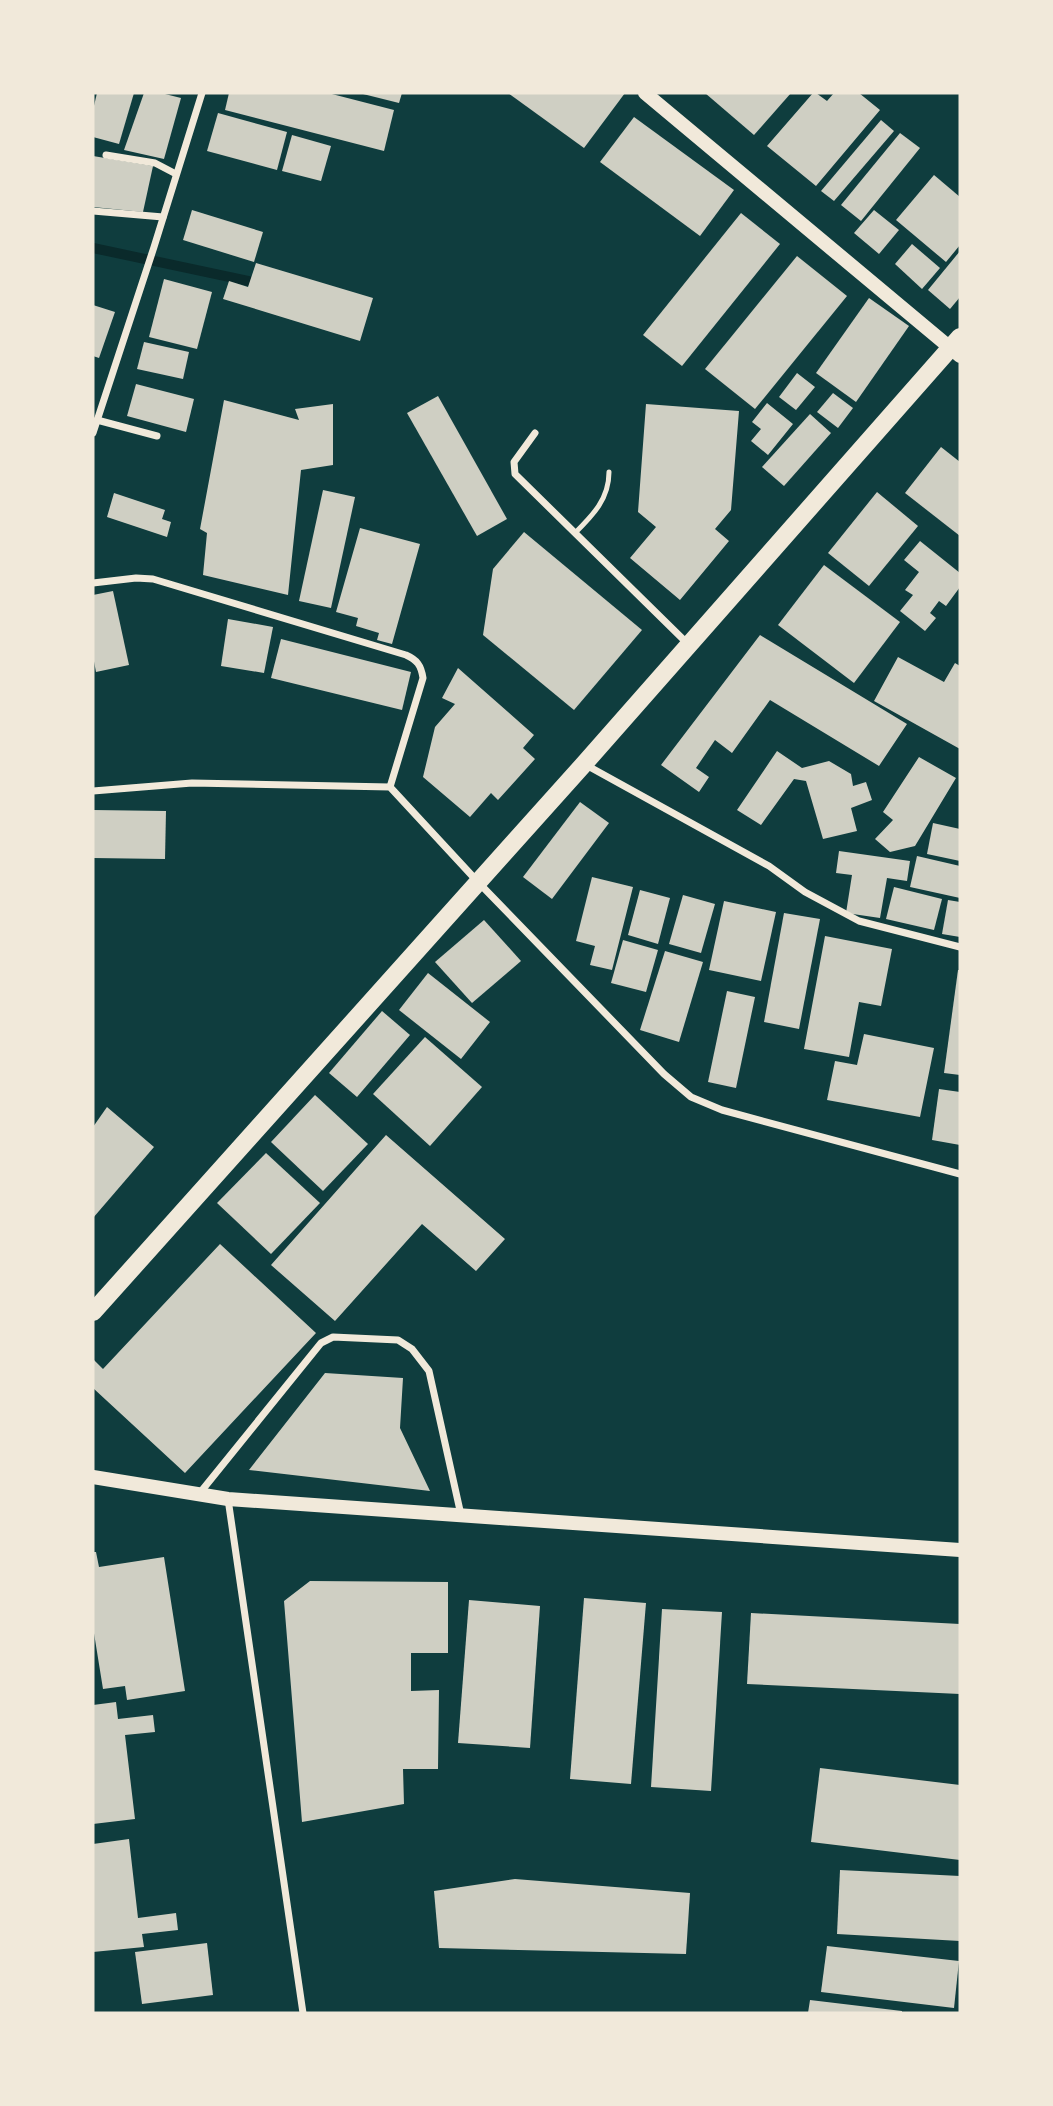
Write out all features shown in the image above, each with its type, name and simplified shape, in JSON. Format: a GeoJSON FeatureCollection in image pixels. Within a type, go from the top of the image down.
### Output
{"type":"FeatureCollection","features":[{"type":"Feature","properties":{"kind":"main road"},"geometry":{"type":"LineString","coordinates":[[93,1312],[957,347],[645,93]]}},
{"type":"Feature","properties":{"kind":"main road"},"geometry":{"type":"LineString","coordinates":[[93,1477],[228,1499],[960,1550]]}},
{"type":"Feature","properties":{"kind":"street"},"geometry":{"type":"LineString","coordinates":[[93,433],[202,93]]}},
{"type":"Feature","properties":{"kind":"street"},"geometry":{"type":"LineString","coordinates":[[106,155],[155,163],[176,174]]}},
{"type":"Feature","properties":{"kind":"street"},"geometry":{"type":"LineString","coordinates":[[93,211],[163,217]]}},
{"type":"Feature","properties":{"kind":"street"},"geometry":{"type":"LineString","coordinates":[[97,420],[157,436]]}},
{"type":"Feature","properties":{"kind":"street"},"geometry":{"type":"LineString","coordinates":[[535,433],[514,463],[515,474],[689,645]]}},
{"type":"Feature","properties":{"kind":"street"},"geometry":{"type":"LineString","coordinates":[[93,583],[118,579],[153,579],[406,654],[416,660],[423,678],[390,788]]}},
{"type":"Feature","properties":{"kind":"street"},"geometry":{"type":"LineString","coordinates":[[584,764],[769,866],[805,891],[859,921],[960,947]]}},
{"type":"Feature","properties":{"kind":"street"},"geometry":{"type":"LineString","coordinates":[[93,791],[192,783],[390,788],[664,1074],[691,1097],[722,1110],[960,1174]]}},
{"type":"Feature","properties":{"kind":"street"},"geometry":{"type":"LineString","coordinates":[[198,1494],[321,1343],[333,1337],[398,1340],[412,1349],[429,1371],[461,1515]]}},
{"type":"Feature","properties":{"kind":"street"},"geometry":{"type":"LineString","coordinates":[[228,1499],[303,2013]]}},
{"type":"Feature","properties":{"kind":"lane"},"geometry":{"type":"LineString","coordinates":[[575,533],[604,500],[609,486],[609,472]]}},
{"type":"Feature","properties":{"kind":"building"},"geometry":{"type":"Polygon","coordinates":[[[97,93],[134,93],[119,144],[93,137],[93,110],[97,93]]]}},
{"type":"Feature","properties":{"kind":"building"},"geometry":{"type":"Polygon","coordinates":[[[144,93],[161,93],[181,98],[164,159],[124,150],[144,93]]]}},
{"type":"Feature","properties":{"kind":"building"},"geometry":{"type":"Polygon","coordinates":[[[229,93],[328,93],[394,110],[384,151],[225,110],[229,93]]]}},
{"type":"Feature","properties":{"kind":"building"},"geometry":{"type":"Polygon","coordinates":[[[359,93],[402,93],[399,103],[359,93]]]}},
{"type":"Feature","properties":{"kind":"building"},"geometry":{"type":"Polygon","coordinates":[[[508,93],[625,93],[584,148],[508,93]]]}},
{"type":"Feature","properties":{"kind":"building"},"geometry":{"type":"Polygon","coordinates":[[[705,93],[791,93],[754,135],[705,93]]]}},
{"type":"Feature","properties":{"kind":"building"},"geometry":{"type":"Polygon","coordinates":[[[813,93],[827,101],[834,93],[859,93],[880,110],[816,186],[767,146],[813,93]]]}},
{"type":"Feature","properties":{"kind":"building"},"geometry":{"type":"Polygon","coordinates":[[[218,113],[287,132],[277,170],[207,151],[218,113]]]}},
{"type":"Feature","properties":{"kind":"building"},"geometry":{"type":"Polygon","coordinates":[[[634,117],[734,190],[700,236],[600,162],[634,117]]]}},
{"type":"Feature","properties":{"kind":"building"},"geometry":{"type":"Polygon","coordinates":[[[881,120],[894,131],[834,201],[821,191],[881,120]]]}},
{"type":"Feature","properties":{"kind":"building"},"geometry":{"type":"Polygon","coordinates":[[[900,133],[920,148],[861,221],[841,205],[900,133]]]}},
{"type":"Feature","properties":{"kind":"building"},"geometry":{"type":"Polygon","coordinates":[[[292,135],[331,146],[321,181],[282,171],[292,135]]]}},
{"type":"Feature","properties":{"kind":"building"},"geometry":{"type":"Polygon","coordinates":[[[93,156],[153,166],[143,212],[93,207],[93,156]]]}},
{"type":"Feature","properties":{"kind":"building"},"geometry":{"type":"Polygon","coordinates":[[[934,175],[960,197],[960,245],[946,262],[896,220],[934,175]]]}},
{"type":"Feature","properties":{"kind":"building"},"geometry":{"type":"Polygon","coordinates":[[[192,210],[263,232],[254,262],[183,240],[192,210]]]}},
{"type":"Feature","properties":{"kind":"building"},"geometry":{"type":"Polygon","coordinates":[[[874,210],[899,230],[879,254],[854,233],[874,210]]]}},
{"type":"Feature","properties":{"kind":"building"},"geometry":{"type":"Polygon","coordinates":[[[741,213],[780,244],[682,366],[643,335],[741,213]]]}},
{"type":"Feature","properties":{"kind":"building"},"geometry":{"type":"Polygon","coordinates":[[[912,244],[940,268],[922,289],[895,264],[912,244]]]}},
{"type":"Feature","properties":{"kind":"building"},"geometry":{"type":"Polygon","coordinates":[[[960,251],[960,297],[950,309],[928,290],[960,251]]]}},
{"type":"Feature","properties":{"kind":"building"},"geometry":{"type":"Polygon","coordinates":[[[797,256],[847,296],[755,409],[705,369],[797,256]]]}},
{"type":"Feature","properties":{"kind":"building"},"geometry":{"type":"Polygon","coordinates":[[[256,263],[373,298],[360,341],[223,299],[229,281],[248,287],[256,263]]]}},
{"type":"Feature","properties":{"kind":"building"},"geometry":{"type":"Polygon","coordinates":[[[164,279],[212,292],[197,349],[149,337],[164,279]]]}},
{"type":"Feature","properties":{"kind":"building"},"geometry":{"type":"Polygon","coordinates":[[[869,298],[909,326],[856,402],[816,373],[869,298]]]}},
{"type":"Feature","properties":{"kind":"building"},"geometry":{"type":"Polygon","coordinates":[[[93,305],[115,312],[99,358],[93,356],[93,305]]]}},
{"type":"Feature","properties":{"kind":"building"},"geometry":{"type":"Polygon","coordinates":[[[144,342],[189,352],[183,379],[137,369],[144,342]]]}},
{"type":"Feature","properties":{"kind":"building"},"geometry":{"type":"Polygon","coordinates":[[[797,373],[815,387],[796,410],[779,397],[797,373]]]}},
{"type":"Feature","properties":{"kind":"building"},"geometry":{"type":"Polygon","coordinates":[[[136,384],[194,399],[186,432],[127,416],[136,384]]]}},
{"type":"Feature","properties":{"kind":"building"},"geometry":{"type":"Polygon","coordinates":[[[833,393],[853,408],[838,428],[817,412],[833,393]]]}},
{"type":"Feature","properties":{"kind":"building"},"geometry":{"type":"Polygon","coordinates":[[[438,396],[507,519],[477,536],[407,413],[438,396]]]}},
{"type":"Feature","properties":{"kind":"building"},"geometry":{"type":"Polygon","coordinates":[[[224,400],[299,420],[295,409],[333,404],[333,465],[301,470],[288,595],[203,575],[207,533],[200,529],[224,400]]]}},
{"type":"Feature","properties":{"kind":"building"},"geometry":{"type":"Polygon","coordinates":[[[767,403],[793,424],[768,455],[751,441],[761,429],[752,422],[767,403]]]}},
{"type":"Feature","properties":{"kind":"building"},"geometry":{"type":"Polygon","coordinates":[[[646,404],[739,411],[731,510],[715,529],[729,541],[680,600],[630,558],[656,527],[638,512],[646,404]]]}},
{"type":"Feature","properties":{"kind":"building"},"geometry":{"type":"Polygon","coordinates":[[[810,414],[831,433],[784,486],[762,467],[810,414]]]}},
{"type":"Feature","properties":{"kind":"building"},"geometry":{"type":"Polygon","coordinates":[[[941,447],[960,462],[960,536],[905,493],[941,447]]]}},
{"type":"Feature","properties":{"kind":"building"},"geometry":{"type":"Polygon","coordinates":[[[323,490],[355,497],[331,608],[299,601],[323,490]]]}},
{"type":"Feature","properties":{"kind":"building"},"geometry":{"type":"Polygon","coordinates":[[[877,492],[918,526],[869,586],[828,553],[877,492]]]}},
{"type":"Feature","properties":{"kind":"building"},"geometry":{"type":"Polygon","coordinates":[[[114,493],[165,510],[162,519],[171,522],[167,537],[107,517],[114,493]]]}},
{"type":"Feature","properties":{"kind":"building"},"geometry":{"type":"Polygon","coordinates":[[[360,528],[420,544],[392,644],[377,640],[379,633],[356,626],[358,618],[336,612],[360,528]]]}},
{"type":"Feature","properties":{"kind":"building"},"geometry":{"type":"Polygon","coordinates":[[[524,532],[642,630],[574,710],[483,635],[493,569],[524,532]]]}},
{"type":"Feature","properties":{"kind":"building"},"geometry":{"type":"Polygon","coordinates":[[[920,541],[960,573],[960,587],[946,606],[939,601],[930,613],[936,618],[925,631],[900,611],[913,595],[905,590],[919,572],[904,560],[920,541]]]}},
{"type":"Feature","properties":{"kind":"building"},"geometry":{"type":"Polygon","coordinates":[[[824,565],[900,622],[854,683],[778,625],[824,565]]]}},
{"type":"Feature","properties":{"kind":"building"},"geometry":{"type":"Polygon","coordinates":[[[113,591],[129,665],[96,672],[93,656],[93,595],[113,591]]]}},
{"type":"Feature","properties":{"kind":"building"},"geometry":{"type":"Polygon","coordinates":[[[228,619],[273,627],[264,673],[221,666],[228,619]]]}},
{"type":"Feature","properties":{"kind":"building"},"geometry":{"type":"Polygon","coordinates":[[[760,635],[907,724],[879,766],[770,700],[732,753],[715,740],[696,768],[709,777],[699,792],[661,765],[760,635]]]}},
{"type":"Feature","properties":{"kind":"building"},"geometry":{"type":"Polygon","coordinates":[[[281,639],[411,672],[402,710],[271,678],[281,639]]]}},
{"type":"Feature","properties":{"kind":"building"},"geometry":{"type":"Polygon","coordinates":[[[898,657],[944,682],[955,663],[960,666],[960,749],[874,701],[898,657]]]}},
{"type":"Feature","properties":{"kind":"building"},"geometry":{"type":"Polygon","coordinates":[[[458,668],[534,735],[523,748],[535,759],[498,800],[491,793],[470,817],[423,777],[435,727],[455,704],[442,698],[458,668]]]}},
{"type":"Feature","properties":{"kind":"building"},"geometry":{"type":"Polygon","coordinates":[[[777,751],[802,768],[829,761],[851,774],[853,786],[866,782],[872,800],[851,808],[857,831],[823,839],[806,781],[794,779],[761,825],[737,810],[777,751]]]}},
{"type":"Feature","properties":{"kind":"building"},"geometry":{"type":"Polygon","coordinates":[[[919,757],[956,778],[915,846],[890,852],[875,839],[893,820],[883,812],[919,757]]]}},
{"type":"Feature","properties":{"kind":"building"},"geometry":{"type":"Polygon","coordinates":[[[580,802],[609,823],[552,899],[523,877],[580,802]]]}},
{"type":"Feature","properties":{"kind":"building"},"geometry":{"type":"Polygon","coordinates":[[[93,810],[166,811],[165,859],[93,858],[93,810]]]}},
{"type":"Feature","properties":{"kind":"building"},"geometry":{"type":"Polygon","coordinates":[[[933,823],[960,829],[960,861],[927,854],[933,823]]]}},
{"type":"Feature","properties":{"kind":"building"},"geometry":{"type":"Polygon","coordinates":[[[839,851],[910,861],[907,881],[887,878],[880,918],[846,913],[852,875],[836,873],[839,851]]]}},
{"type":"Feature","properties":{"kind":"building"},"geometry":{"type":"Polygon","coordinates":[[[917,856],[960,866],[960,898],[910,887],[917,856]]]}},
{"type":"Feature","properties":{"kind":"building"},"geometry":{"type":"Polygon","coordinates":[[[592,877],[633,887],[612,970],[590,965],[595,946],[576,941],[592,877]]]}},
{"type":"Feature","properties":{"kind":"building"},"geometry":{"type":"Polygon","coordinates":[[[894,887],[942,899],[934,930],[886,919],[894,887]]]}},
{"type":"Feature","properties":{"kind":"building"},"geometry":{"type":"Polygon","coordinates":[[[640,890],[670,898],[658,944],[628,935],[640,890]]]}},
{"type":"Feature","properties":{"kind":"building"},"geometry":{"type":"Polygon","coordinates":[[[683,895],[715,904],[701,953],[669,944],[683,895]]]}},
{"type":"Feature","properties":{"kind":"building"},"geometry":{"type":"Polygon","coordinates":[[[948,900],[960,902],[960,937],[942,934],[948,900]]]}},
{"type":"Feature","properties":{"kind":"building"},"geometry":{"type":"Polygon","coordinates":[[[724,901],[776,912],[761,981],[709,970],[724,901]]]}},
{"type":"Feature","properties":{"kind":"building"},"geometry":{"type":"Polygon","coordinates":[[[784,913],[820,919],[799,1029],[764,1022],[784,913]]]}},
{"type":"Feature","properties":{"kind":"building"},"geometry":{"type":"Polygon","coordinates":[[[484,920],[521,961],[472,1003],[435,962],[484,920]]]}},
{"type":"Feature","properties":{"kind":"building"},"geometry":{"type":"Polygon","coordinates":[[[825,936],[892,949],[881,1006],[859,1002],[849,1057],[804,1049],[825,936]]]}},
{"type":"Feature","properties":{"kind":"building"},"geometry":{"type":"Polygon","coordinates":[[[623,940],[658,950],[646,992],[611,983],[623,940]]]}},
{"type":"Feature","properties":{"kind":"building"},"geometry":{"type":"Polygon","coordinates":[[[665,951],[703,962],[679,1042],[640,1030],[665,951]]]}},
{"type":"Feature","properties":{"kind":"building"},"geometry":{"type":"Polygon","coordinates":[[[960,970],[960,1075],[944,1073],[960,970]]]}},
{"type":"Feature","properties":{"kind":"building"},"geometry":{"type":"Polygon","coordinates":[[[428,973],[490,1022],[461,1059],[399,1010],[428,973]]]}},
{"type":"Feature","properties":{"kind":"building"},"geometry":{"type":"Polygon","coordinates":[[[727,991],[755,997],[736,1088],[708,1082],[727,991]]]}},
{"type":"Feature","properties":{"kind":"building"},"geometry":{"type":"Polygon","coordinates":[[[382,1011],[410,1035],[357,1097],[329,1073],[382,1011]]]}},
{"type":"Feature","properties":{"kind":"building"},"geometry":{"type":"Polygon","coordinates":[[[864,1034],[934,1048],[920,1117],[827,1100],[835,1061],[857,1065],[864,1034]]]}},
{"type":"Feature","properties":{"kind":"building"},"geometry":{"type":"Polygon","coordinates":[[[425,1037],[482,1087],[430,1146],[373,1094],[425,1037]]]}},
{"type":"Feature","properties":{"kind":"building"},"geometry":{"type":"Polygon","coordinates":[[[939,1089],[960,1092],[960,1145],[932,1140],[939,1089]]]}},
{"type":"Feature","properties":{"kind":"building"},"geometry":{"type":"Polygon","coordinates":[[[315,1095],[368,1144],[323,1191],[271,1142],[315,1095]]]}},
{"type":"Feature","properties":{"kind":"building"},"geometry":{"type":"Polygon","coordinates":[[[107,1107],[154,1147],[93,1218],[93,1127],[107,1107]]]}},
{"type":"Feature","properties":{"kind":"building"},"geometry":{"type":"Polygon","coordinates":[[[386,1135],[505,1239],[476,1271],[422,1224],[335,1321],[271,1265],[386,1135]]]}},
{"type":"Feature","properties":{"kind":"building"},"geometry":{"type":"Polygon","coordinates":[[[266,1153],[320,1203],[271,1254],[217,1203],[266,1153]]]}},
{"type":"Feature","properties":{"kind":"building"},"geometry":{"type":"Polygon","coordinates":[[[220,1244],[316,1333],[185,1473],[93,1388],[93,1362],[94,1360],[103,1369],[220,1244]]]}},
{"type":"Feature","properties":{"kind":"building"},"geometry":{"type":"Polygon","coordinates":[[[325,1373],[403,1378],[400,1428],[430,1491],[249,1470],[325,1373]]]}},
{"type":"Feature","properties":{"kind":"building"},"geometry":{"type":"Polygon","coordinates":[[[93,1552],[96,1552],[99,1567],[164,1557],[185,1691],[127,1700],[125,1686],[103,1689],[93,1627],[93,1552]]]}},
{"type":"Feature","properties":{"kind":"building"},"geometry":{"type":"Polygon","coordinates":[[[310,1581],[448,1582],[448,1653],[411,1653],[411,1691],[439,1690],[438,1769],[403,1769],[404,1804],[302,1822],[284,1601],[310,1581]]]}},
{"type":"Feature","properties":{"kind":"building"},"geometry":{"type":"Polygon","coordinates":[[[584,1598],[646,1603],[631,1784],[570,1779],[584,1598]]]}},
{"type":"Feature","properties":{"kind":"building"},"geometry":{"type":"Polygon","coordinates":[[[469,1600],[540,1606],[530,1748],[458,1743],[469,1600]]]}},
{"type":"Feature","properties":{"kind":"building"},"geometry":{"type":"Polygon","coordinates":[[[662,1609],[722,1612],[711,1791],[651,1787],[662,1609]]]}},
{"type":"Feature","properties":{"kind":"building"},"geometry":{"type":"Polygon","coordinates":[[[751,1613],[960,1624],[960,1694],[747,1684],[751,1613]]]}},
{"type":"Feature","properties":{"kind":"building"},"geometry":{"type":"Polygon","coordinates":[[[116,1702],[118,1719],[153,1715],[155,1732],[125,1735],[135,1819],[93,1824],[93,1705],[116,1702]]]}},
{"type":"Feature","properties":{"kind":"building"},"geometry":{"type":"Polygon","coordinates":[[[820,1768],[960,1785],[960,1860],[811,1842],[820,1768]]]}},
{"type":"Feature","properties":{"kind":"building"},"geometry":{"type":"Polygon","coordinates":[[[129,1839],[138,1918],[176,1913],[178,1930],[142,1934],[144,1947],[93,1952],[93,1844],[129,1839]]]}},
{"type":"Feature","properties":{"kind":"building"},"geometry":{"type":"Polygon","coordinates":[[[840,1870],[960,1876],[960,1941],[837,1934],[840,1870]]]}},
{"type":"Feature","properties":{"kind":"building"},"geometry":{"type":"Polygon","coordinates":[[[515,1879],[690,1893],[686,1954],[439,1948],[434,1891],[515,1879]]]}},
{"type":"Feature","properties":{"kind":"building"},"geometry":{"type":"Polygon","coordinates":[[[207,1943],[213,1995],[142,2004],[135,1952],[207,1943]]]}},
{"type":"Feature","properties":{"kind":"building"},"geometry":{"type":"Polygon","coordinates":[[[827,1946],[959,1961],[954,2008],[821,1992],[827,1946]]]}},
{"type":"Feature","properties":{"kind":"building"},"geometry":{"type":"Polygon","coordinates":[[[810,2000],[902,2011],[902,2013],[808,2013],[810,2000]]]}},
{"type":"Feature","properties":{"kind":"waterway"},"geometry":{"type":"LineString","coordinates":[[93,248],[263,284]]}}]}
